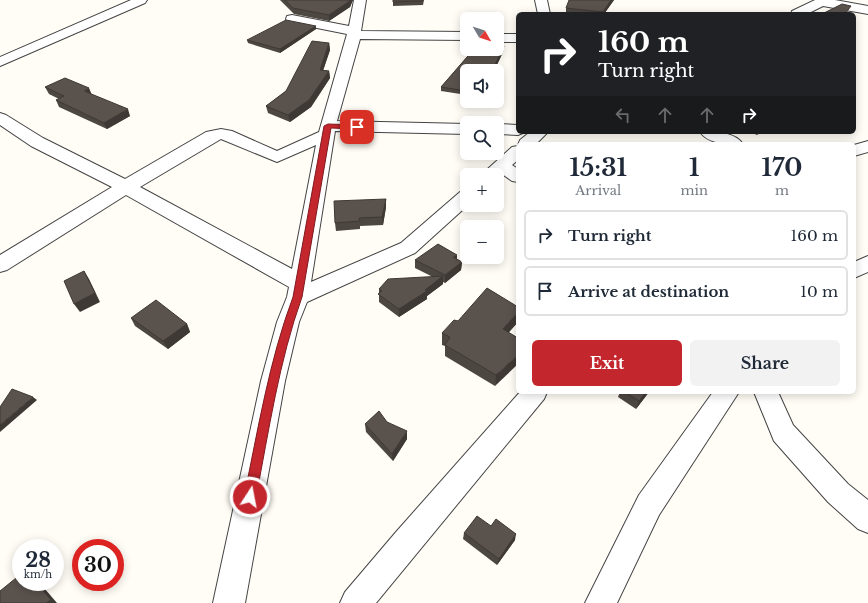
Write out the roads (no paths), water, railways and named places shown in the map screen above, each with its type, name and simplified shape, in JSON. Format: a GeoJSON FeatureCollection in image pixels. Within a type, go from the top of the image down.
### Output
{"type":"FeatureCollection","features":[{"type":"Feature","properties":{"kind":"street"},"geometry":{"type":"LineString","coordinates":[[0,62],[141,0]]}},
{"type":"Feature","properties":{"kind":"street"},"geometry":{"type":"LineString","coordinates":[[229,603],[273,381],[288,322],[299,290],[327,130],[354,33],[360,0]]}},
{"type":"Feature","properties":{"kind":"street"},"geometry":{"type":"LineString","coordinates":[[542,0],[544,12]]}},
{"type":"Feature","properties":{"kind":"street"},"geometry":{"type":"LineString","coordinates":[[801,12],[821,2],[846,3],[864,0]]}},
{"type":"Feature","properties":{"kind":"street"},"geometry":{"type":"LineString","coordinates":[[846,3],[868,10]]}},
{"type":"Feature","properties":{"kind":"street"},"geometry":{"type":"LineString","coordinates":[[292,19],[354,33],[460,36]]}},
{"type":"Feature","properties":{"kind":"street"},"geometry":{"type":"LineString","coordinates":[[504,38],[516,38]]}},
{"type":"Feature","properties":{"kind":"street"},"geometry":{"type":"LineString","coordinates":[[0,118],[38,142],[126,187],[299,290]]}},
{"type":"Feature","properties":{"kind":"street"},"geometry":{"type":"LineString","coordinates":[[0,265],[212,136],[221,134],[226,135],[277,157],[327,130],[460,129]]}},
{"type":"Feature","properties":{"kind":"street"},"geometry":{"type":"LineString","coordinates":[[504,129],[516,130]]}},
{"type":"Feature","properties":{"kind":"street"},"geometry":{"type":"LineString","coordinates":[[528,142],[538,134]]}},
{"type":"Feature","properties":{"kind":"street"},"geometry":{"type":"LineString","coordinates":[[712,134],[730,142]]}},
{"type":"Feature","properties":{"kind":"street"},"geometry":{"type":"LineString","coordinates":[[856,150],[868,146]]}},
{"type":"Feature","properties":{"kind":"street"},"geometry":{"type":"LineString","coordinates":[[498,168],[516,152]]}},
{"type":"Feature","properties":{"kind":"street"},"geometry":{"type":"LineString","coordinates":[[504,173],[516,176]]}},
{"type":"Feature","properties":{"kind":"street"},"geometry":{"type":"LineString","coordinates":[[299,290],[408,248],[460,202]]}},
{"type":"Feature","properties":{"kind":"street"},"geometry":{"type":"LineString","coordinates":[[856,270],[868,263]]}},
{"type":"Feature","properties":{"kind":"street"},"geometry":{"type":"LineString","coordinates":[[356,603],[406,542],[533,394]]}},
{"type":"Feature","properties":{"kind":"street"},"geometry":{"type":"LineString","coordinates":[[600,603],[649,506],[667,477],[726,394]]}},
{"type":"Feature","properties":{"kind":"street"},"geometry":{"type":"LineString","coordinates":[[767,394],[783,433],[838,493],[868,519]]}}]}
